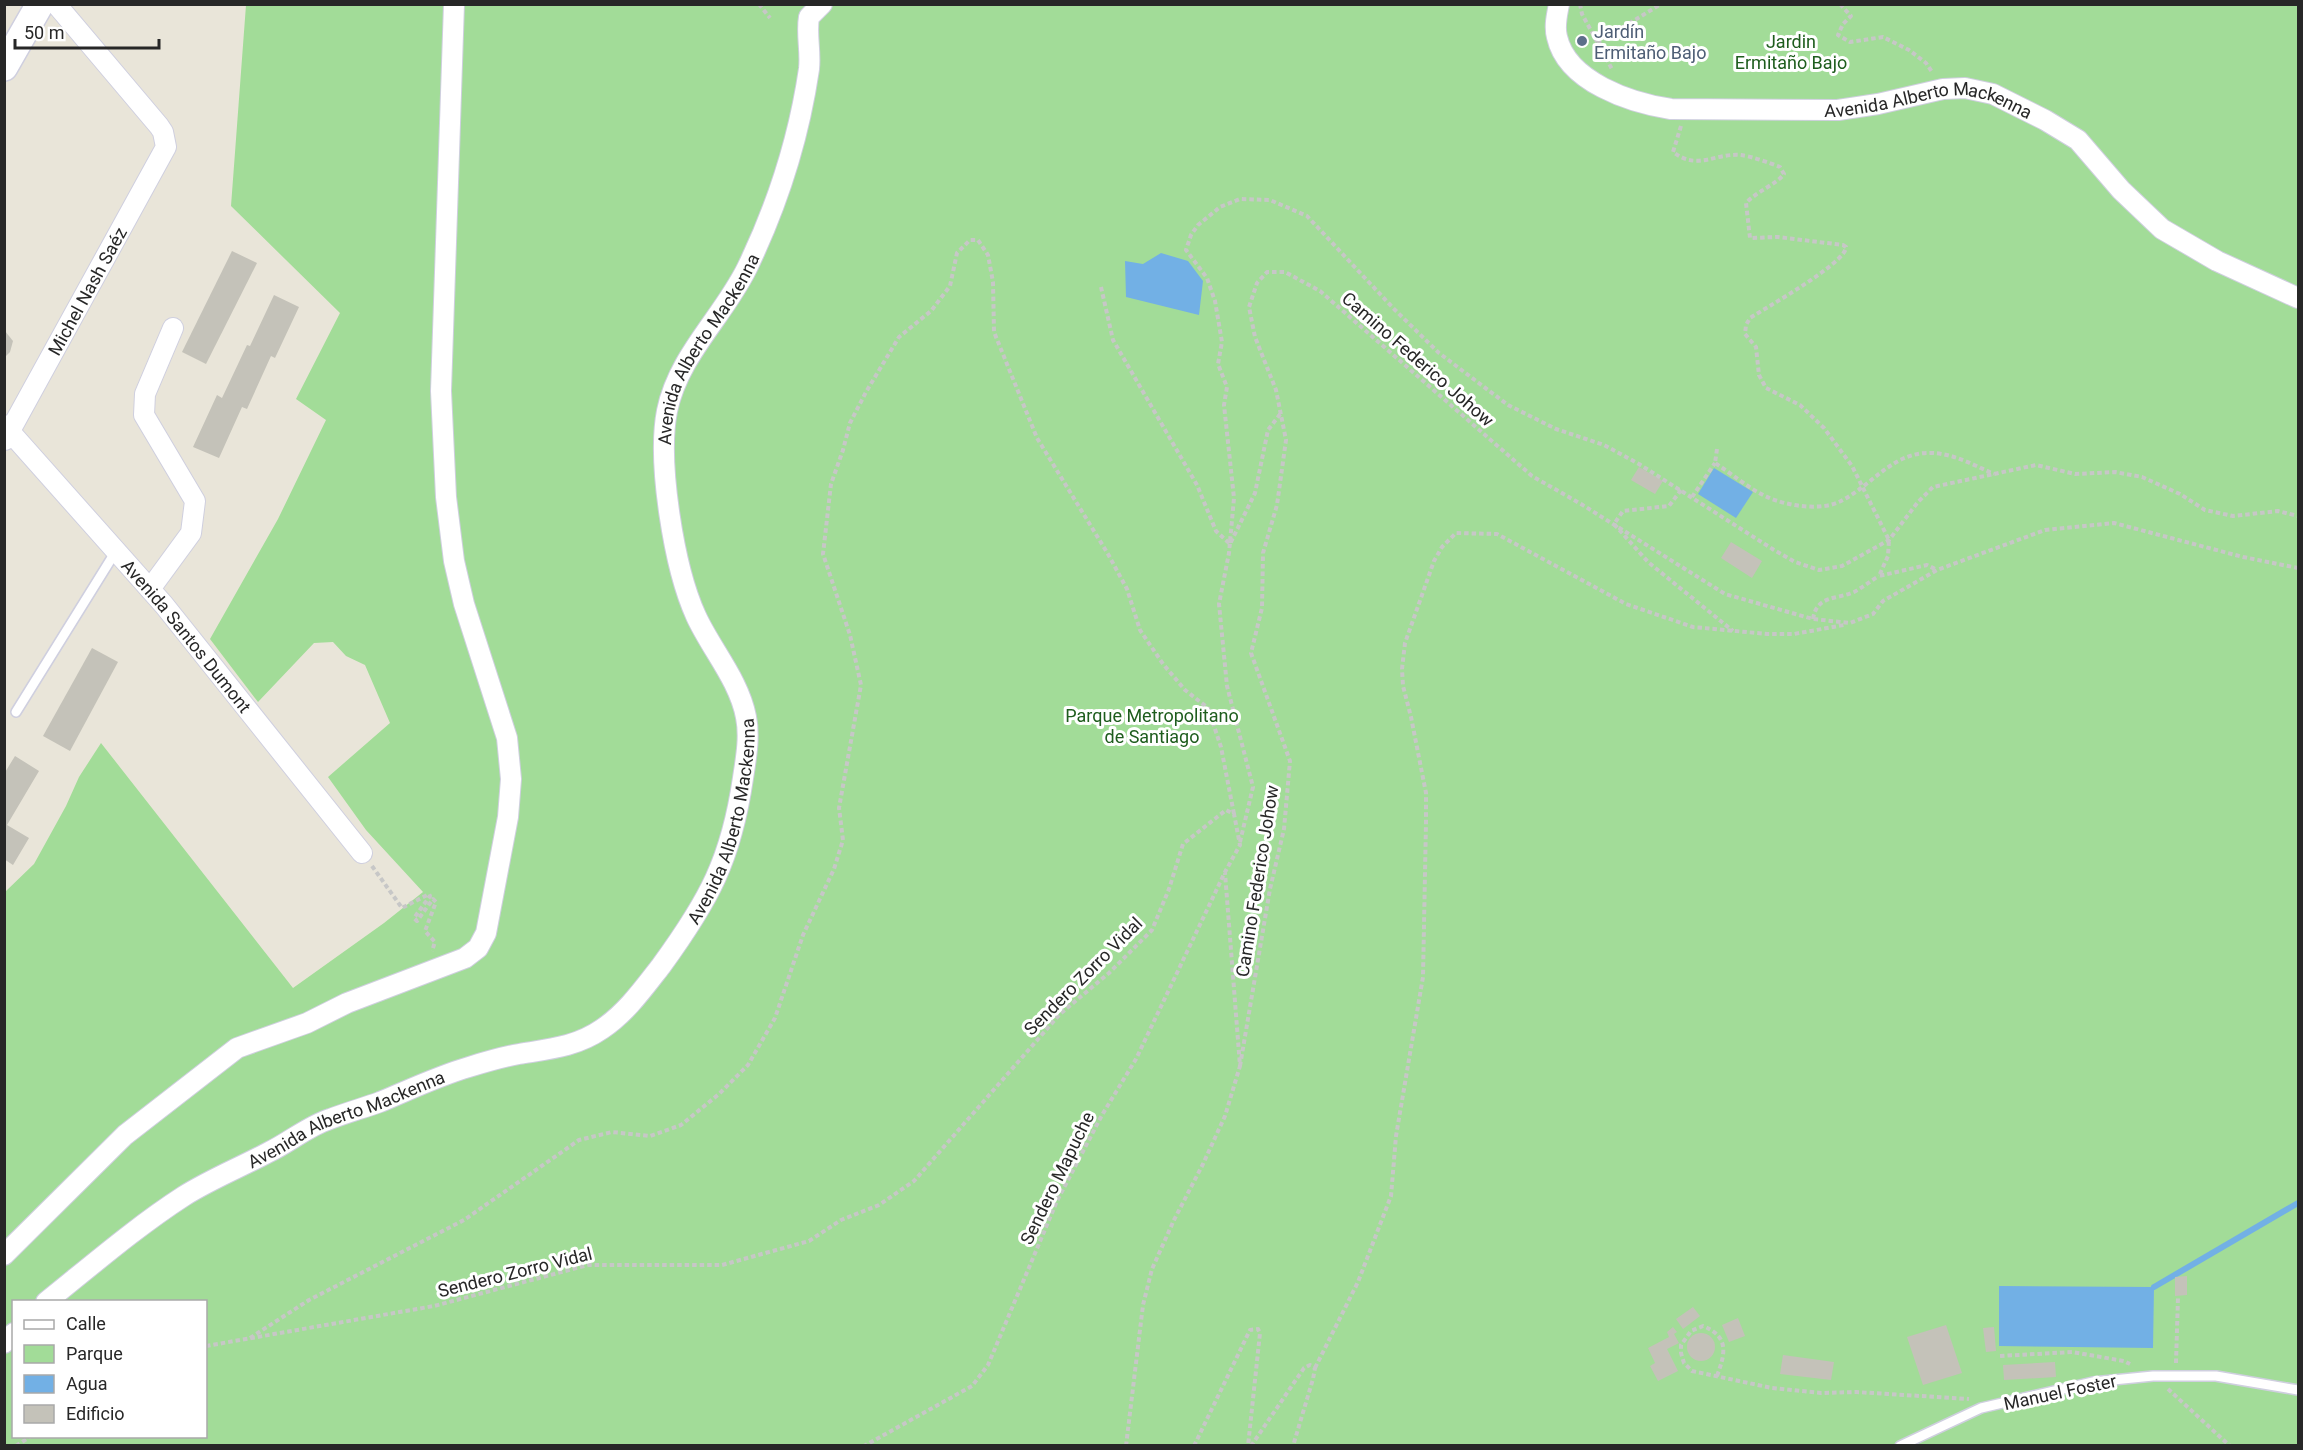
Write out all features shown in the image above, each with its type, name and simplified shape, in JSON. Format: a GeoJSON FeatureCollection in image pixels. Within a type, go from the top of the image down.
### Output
{"type":"FeatureCollection","features":[{"type":"Feature","properties":{"kind":"main road"},"geometry":{"type":"LineString","coordinates":[[4,67],[40,4]]}},
{"type":"Feature","properties":{"kind":"street","name":"Michel Nash Saéz"},"geometry":{"type":"LineString","coordinates":[[6,433],[162,157],[166,141],[159,126],[56,4]]}},
{"type":"Feature","properties":{"kind":"street"},"geometry":{"type":"LineString","coordinates":[[4,1255],[125,1135],[237,1047],[308,1023],[347,1003],[465,958],[478,948],[486,933],[508,817],[511,779],[507,738],[464,604],[453,561],[446,497],[441,391],[454,4]]}},
{"type":"Feature","properties":{"kind":"street","name":"Avenida Alberto Mackenna"},"geometry":{"type":"LineString","coordinates":[[49,1300],[180,1199],[274,1150],[319,1123],[372,1105],[463,1068],[519,1054],[567,1046],[602,1029],[621,1014],[640,994],[702,906],[719,875],[734,830],[748,748],[746,717],[736,689],[695,615],[684,583],[677,556],[667,490],[663,435],[668,406],[678,377],[690,353],[720,313],[745,272],[776,200],[805,95],[810,62],[809,17],[822,4]]}},
{"type":"Feature","properties":{"kind":"street","name":"Avenida Alberto Mackenna"},"geometry":{"type":"LineString","coordinates":[[1559,4],[1555,24],[1557,39],[1570,60],[1591,81],[1618,96],[1651,106],[1686,109],[1838,110],[1878,104],[1943,89],[1965,88],[1993,94],[2045,120],[2078,140],[2121,190],[2162,229],[2217,261],[2298,298]]}},
{"type":"Feature","properties":{"kind":"street"},"geometry":{"type":"LineString","coordinates":[[150,589],[191,533],[195,501],[144,416],[145,394],[173,328]]}},
{"type":"Feature","properties":{"kind":"street","name":"Avenida Santos Dumont"},"geometry":{"type":"LineString","coordinates":[[6,433],[150,589],[363,853]]}},
{"type":"Feature","properties":{"kind":"lane"},"geometry":{"type":"LineString","coordinates":[[16,712],[116,550]]}},
{"type":"Feature","properties":{"kind":"lane","name":"Manuel Foster"},"geometry":{"type":"LineString","coordinates":[[1900,1446],[1981,1408],[2093,1382],[2153,1376],[2216,1376],[2298,1389]]}},
{"type":"Feature","properties":{"kind":"path"},"geometry":{"type":"LineString","coordinates":[[759,4],[770,18]]}},
{"type":"Feature","properties":{"kind":"path"},"geometry":{"type":"LineString","coordinates":[[1580,4],[1581,14],[1618,80]]}},
{"type":"Feature","properties":{"kind":"path"},"geometry":{"type":"LineString","coordinates":[[1597,43],[1661,4]]}},
{"type":"Feature","properties":{"kind":"path"},"geometry":{"type":"LineString","coordinates":[[1840,4],[1851,16],[1843,24],[1838,35],[1850,42],[1883,37],[1909,50],[1926,63],[1943,89]]}},
{"type":"Feature","properties":{"kind":"path"},"geometry":{"type":"LineString","coordinates":[[1686,109],[1673,152],[1682,159],[1699,162],[1740,155],[1780,167],[1784,174],[1780,180],[1767,186],[1746,203],[1750,238],[1778,237],[1846,247],[1843,257],[1750,318],[1745,334],[1756,347],[1759,375],[1766,388],[1800,405],[1824,428],[1852,466],[1889,540],[1888,556],[1878,576]]}},
{"type":"Feature","properties":{"kind":"path"},"geometry":{"type":"LineString","coordinates":[[1126,1446],[1143,1305],[1152,1269],[1225,1116],[1240,1066],[1225,872],[1240,845],[1253,787],[1227,686],[1219,604],[1230,544],[1234,498],[1224,405],[1227,387],[1218,364],[1222,342],[1215,301],[1207,278],[1186,250],[1191,235],[1198,225],[1220,207],[1240,199],[1270,200],[1307,216],[1394,309],[1439,353],[1508,405],[1556,429],[1604,445],[1681,490],[1774,550],[1795,562],[1820,570],[1842,566],[1889,540],[1918,502],[1934,487],[2036,465],[2075,474],[2115,472],[2142,477],[2180,494],[2205,510],[2233,516],[2278,511],[2298,516]]}},
{"type":"Feature","properties":{"kind":"path"},"geometry":{"type":"LineString","coordinates":[[250,1338],[309,1300],[464,1220],[579,1140],[612,1132],[650,1136],[681,1125],[719,1094],[748,1065],[775,1018],[803,935],[834,869],[843,840],[839,808],[861,685],[850,635],[823,554],[831,484],[850,423],[866,392],[899,337],[931,311],[950,286],[957,253],[970,240],[978,240],[988,255],[993,282],[994,332],[1037,438],[1127,589],[1140,630],[1163,664],[1185,690],[1208,708],[1221,747],[1240,845]]}},
{"type":"Feature","properties":{"kind":"path","name":"Camino Federico Johow"},"geometry":{"type":"LineString","coordinates":[[1240,1066],[1270,890],[1284,829],[1290,761],[1251,653],[1262,608],[1263,553],[1277,505],[1286,440],[1276,390],[1256,337],[1249,307],[1257,283],[1268,272],[1285,272],[1320,291],[1532,476],[1614,524],[1725,594],[1813,620],[1850,623]]}},
{"type":"Feature","properties":{"kind":"path"},"geometry":{"type":"LineString","coordinates":[[1101,287],[1113,340],[1197,485],[1216,531],[1230,544]]}},
{"type":"Feature","properties":{"kind":"path"},"geometry":{"type":"LineString","coordinates":[[1230,544],[1256,494],[1268,430],[1281,413]]}},
{"type":"Feature","properties":{"kind":"path"},"geometry":{"type":"LineString","coordinates":[[1692,497],[1715,463],[1717,449]]}},
{"type":"Feature","properties":{"kind":"path"},"geometry":{"type":"LineString","coordinates":[[1715,463],[1776,501],[1816,507],[1839,503],[1890,465],[1915,455],[1942,454],[1995,475]]}},
{"type":"Feature","properties":{"kind":"path"},"geometry":{"type":"LineString","coordinates":[[1681,490],[1669,506],[1623,511],[1614,524],[1648,561],[1732,631]]}},
{"type":"Feature","properties":{"kind":"path"},"geometry":{"type":"LineString","coordinates":[[1293,1446],[1314,1368],[1358,1282],[1391,1196],[1396,1136],[1423,977],[1426,793],[1403,686],[1402,669],[1405,644],[1434,561],[1456,533],[1497,534],[1626,604],[1693,627],[1794,634],[1850,623],[1873,614],[1883,601],[1937,570],[2045,530],[2114,523],[2243,558],[2298,567]]}},
{"type":"Feature","properties":{"kind":"path"},"geometry":{"type":"LineString","coordinates":[[1813,620],[1815,608],[1822,602],[1854,592],[1878,576],[1927,565],[1937,570]]}},
{"type":"Feature","properties":{"kind":"path","name":"Sendero Zorro Vidal"},"geometry":{"type":"LineString","coordinates":[[207,1346],[434,1306],[588,1265],[723,1265],[810,1241],[840,1220],[879,1205],[914,1181],[1060,1014],[1109,973],[1152,930],[1169,889],[1183,844],[1226,810],[1234,814]]}},
{"type":"Feature","properties":{"kind":"path"},"geometry":{"type":"LineString","coordinates":[[363,853],[402,908],[429,894],[430,896],[414,918],[417,921],[434,899],[436,902],[425,931],[435,942],[424,975]]}},
{"type":"Feature","properties":{"kind":"path","name":"Sendero Mapuche"},"geometry":{"type":"LineString","coordinates":[[864,1446],[972,1386],[988,1365],[1057,1201],[1102,1115],[1136,1059],[1225,872]]}},
{"type":"Feature","properties":{"kind":"path"},"geometry":{"type":"LineString","coordinates":[[2176,1376],[2178,1297]]}},
{"type":"Feature","properties":{"kind":"path"},"geometry":{"type":"LineString","coordinates":[[1717,1376],[1724,1356],[1724,1347],[1711,1330],[1703,1326],[1691,1331],[1685,1337],[1681,1353],[1684,1364],[1692,1371],[1772,1388],[1821,1393],[1856,1392],[1969,1399],[1981,1408]]}},
{"type":"Feature","properties":{"kind":"path"},"geometry":{"type":"LineString","coordinates":[[1194,1446],[1250,1330],[1258,1329],[1260,1333],[1249,1446]]}},
{"type":"Feature","properties":{"kind":"path"},"geometry":{"type":"LineString","coordinates":[[1249,1446],[1304,1368],[1311,1365],[1314,1368]]}},
{"type":"Feature","properties":{"kind":"path"},"geometry":{"type":"LineString","coordinates":[[16,1446],[30,1438]]}},
{"type":"Feature","properties":{"kind":"green space","name":"Parque Metropolitano de Santiago"},"geometry":{"type":"Polygon","coordinates":[[[246,5],[2298,5],[2298,1445],[5,1446],[5,892],[34,864],[79,777],[101,743],[293,988],[423,892],[366,830],[328,777],[390,723],[365,665],[346,656],[333,642],[314,643],[258,702],[210,639],[278,519],[326,420],[296,399],[340,313],[231,206],[246,5]]]}},
{"type":"Feature","properties":{"kind":"water"},"geometry":{"type":"Polygon","coordinates":[[[1161,253],[1188,261],[1203,281],[1199,315],[1126,297],[1125,261],[1143,264],[1161,253]]]}},
{"type":"Feature","properties":{"kind":"water"},"geometry":{"type":"Polygon","coordinates":[[[1714,468],[1753,492],[1736,518],[1698,494],[1714,468]]]}},
{"type":"Feature","properties":{"kind":"water"},"geometry":{"type":"Polygon","coordinates":[[[1999,1286],[2154,1287],[2153,1348],[1999,1346],[1999,1286]]]}},
{"type":"Feature","properties":{"kind":"building"},"geometry":{"type":"Polygon","coordinates":[[[232,251],[257,263],[206,364],[182,352],[232,251]]]}},
{"type":"Feature","properties":{"kind":"building"},"geometry":{"type":"Polygon","coordinates":[[[274,295],[299,307],[275,358],[271,356],[247,409],[242,407],[219,458],[193,447],[217,395],[222,398],[274,295]]]}},
{"type":"Feature","properties":{"kind":"building"},"geometry":{"type":"Polygon","coordinates":[[[5,331],[13,341],[10,352],[5,357],[5,331]]]}},
{"type":"Feature","properties":{"kind":"building"},"geometry":{"type":"Polygon","coordinates":[[[1639,467],[1663,481],[1655,494],[1631,480],[1639,467]]]}},
{"type":"Feature","properties":{"kind":"building"},"geometry":{"type":"Polygon","coordinates":[[[1731,542],[1762,561],[1752,578],[1721,558],[1731,542]]]}},
{"type":"Feature","properties":{"kind":"building"},"geometry":{"type":"Polygon","coordinates":[[[92,648],[118,662],[70,751],[43,736],[92,648]]]}},
{"type":"Feature","properties":{"kind":"building"},"geometry":{"type":"Polygon","coordinates":[[[15,756],[39,771],[7,825],[29,838],[13,865],[4,859],[4,774],[15,756]]]}},
{"type":"Feature","properties":{"kind":"building"},"geometry":{"type":"Polygon","coordinates":[[[2187,1276],[2187,1295],[2175,1296],[2175,1277],[2187,1276]]]}},
{"type":"Feature","properties":{"kind":"building"},"geometry":{"type":"Polygon","coordinates":[[[1693,1307],[1700,1316],[1683,1329],[1676,1319],[1693,1307]]]}},
{"type":"Feature","properties":{"kind":"building"},"geometry":{"type":"Polygon","coordinates":[[[1738,1318],[1745,1336],[1729,1342],[1722,1325],[1738,1318]]]}},
{"type":"Feature","properties":{"kind":"building"},"geometry":{"type":"Polygon","coordinates":[[[1946,1325],[1962,1373],[1923,1385],[1907,1337],[1946,1325]]]}},
{"type":"Feature","properties":{"kind":"building"},"geometry":{"type":"Polygon","coordinates":[[[1673,1327],[1677,1332],[1674,1334],[1679,1343],[1667,1349],[1678,1371],[1658,1381],[1650,1366],[1655,1363],[1648,1348],[1669,1337],[1667,1332],[1673,1327]]]}},
{"type":"Feature","properties":{"kind":"building"},"geometry":{"type":"Polygon","coordinates":[[[1994,1327],[1996,1351],[1986,1352],[1983,1328],[1994,1327]]]}},
{"type":"Feature","properties":{"kind":"building"},"geometry":{"type":"Polygon","coordinates":[[[1701,1333],[1711,1337],[1715,1347],[1711,1357],[1701,1361],[1691,1357],[1687,1347],[1691,1337],[1701,1333]]]}},
{"type":"Feature","properties":{"kind":"building"},"geometry":{"type":"Polygon","coordinates":[[[1783,1355],[1834,1362],[1831,1380],[1780,1374],[1783,1355]]]}},
{"type":"Feature","properties":{"kind":"building"},"geometry":{"type":"Polygon","coordinates":[[[2055,1362],[2056,1377],[2004,1380],[2003,1365],[2055,1362]]]}},
{"type":"Feature","properties":{"kind":"waterway"},"geometry":{"type":"LineString","coordinates":[[2154,1287],[2298,1203]]}},
{"type":"Feature","properties":{"kind":"place","name":"Jardín Ermitaño Bajo"},"geometry":{"type":"Point","coordinates":[1582,41]}},
{"type":"Feature","properties":{"kind":"park label","name":"Jardin Ermitaño Bajo"},"geometry":{"type":"Point","coordinates":[1791,51]}}]}
